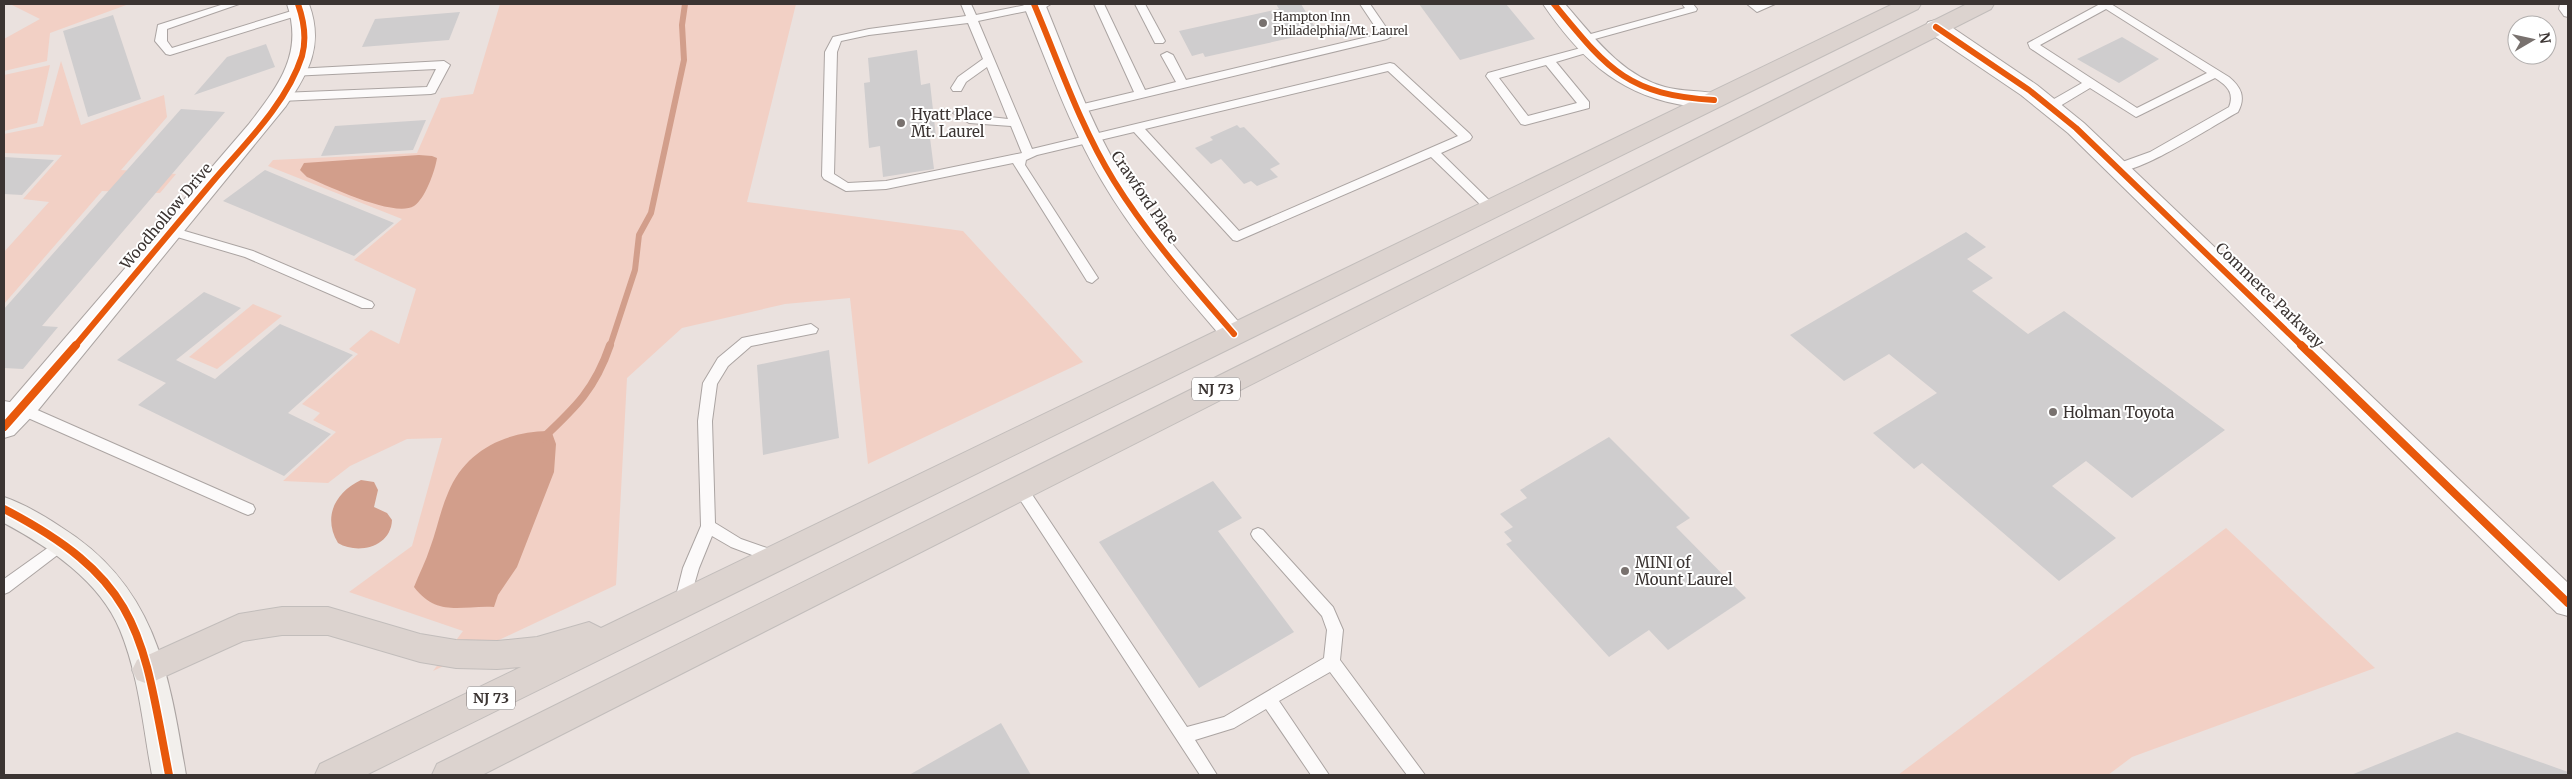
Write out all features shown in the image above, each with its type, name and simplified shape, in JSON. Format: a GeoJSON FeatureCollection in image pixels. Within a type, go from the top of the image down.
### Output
{"type":"FeatureCollection","features":[{"type":"Feature","properties":{"kind":"highway","name":"NJ 73"},"geometry":{"type":"LineString","coordinates":[[332,775],[1910,4]]}},
{"type":"Feature","properties":{"kind":"highway","name":"NJ 73"},"geometry":{"type":"LineString","coordinates":[[449,775],[1983,4]]}},
{"type":"Feature","properties":{"kind":"highway"},"geometry":{"type":"LineString","coordinates":[[148,670],[225,633],[261,623],[328,621],[420,648],[456,654],[497,655],[537,651],[651,620]]}},
{"type":"Feature","properties":{"kind":"street"},"geometry":{"type":"LineString","coordinates":[[1554,4],[1615,72],[1637,87],[1678,99],[1714,100]]}},
{"type":"Feature","properties":{"kind":"street","name":"Crawford Place"},"geometry":{"type":"LineString","coordinates":[[1038,5],[1079,109],[1114,180],[1155,239],[1234,334]]}},
{"type":"Feature","properties":{"kind":"street","name":"Woodhollow Drive"},"geometry":{"type":"LineString","coordinates":[[4,427],[13,408],[171,231],[258,129],[281,97],[295,74],[304,52],[306,38],[300,8]]}},
{"type":"Feature","properties":{"kind":"street","name":"Commerce Parkway"},"geometry":{"type":"LineString","coordinates":[[1936,27],[2051,106],[2118,168],[2568,603]]}},
{"type":"Feature","properties":{"kind":"street"},"geometry":{"type":"LineString","coordinates":[[4,509],[63,543],[91,568],[126,609],[140,641],[148,670],[169,775]]}},
{"type":"Feature","properties":{"kind":"lane"},"geometry":{"type":"LineString","coordinates":[[234,4],[162,27],[161,41],[170,52],[300,8]]}},
{"type":"Feature","properties":{"kind":"lane"},"geometry":{"type":"LineString","coordinates":[[966,4],[1015,123],[1024,156],[1019,165],[1092,278]]}},
{"type":"Feature","properties":{"kind":"lane"},"geometry":{"type":"LineString","coordinates":[[1099,4],[1141,94]]}},
{"type":"Feature","properties":{"kind":"lane"},"geometry":{"type":"LineString","coordinates":[[1140,4],[1159,41]]}},
{"type":"Feature","properties":{"kind":"lane"},"geometry":{"type":"LineString","coordinates":[[1079,109],[1387,36],[1365,4]]}},
{"type":"Feature","properties":{"kind":"lane"},"geometry":{"type":"LineString","coordinates":[[1548,60],[1585,105],[1525,121],[1492,76],[1548,60],[1588,43],[1692,9],[1687,4]]}},
{"type":"Feature","properties":{"kind":"lane"},"geometry":{"type":"LineString","coordinates":[[1752,4],[1757,9],[1770,4]]}},
{"type":"Feature","properties":{"kind":"lane"},"geometry":{"type":"LineString","coordinates":[[2564,4],[2564,9],[2568,14]]}},
{"type":"Feature","properties":{"kind":"lane"},"geometry":{"type":"LineString","coordinates":[[1038,5],[972,19],[875,33],[855,33],[837,39],[831,52],[828,176],[846,186],[886,185],[1024,156],[1136,127],[1390,67],[1466,137],[1237,238],[1136,127]]}},
{"type":"Feature","properties":{"kind":"lane"},"geometry":{"type":"LineString","coordinates":[[2118,168],[2154,155],[2234,109],[2238,97],[2236,90],[2215,73],[2106,5],[2034,43],[2038,50],[2136,114],[2215,73]]}},
{"type":"Feature","properties":{"kind":"lane"},"geometry":{"type":"LineString","coordinates":[[1167,55],[1182,84]]}},
{"type":"Feature","properties":{"kind":"lane"},"geometry":{"type":"LineString","coordinates":[[957,88],[962,80],[989,60]]}},
{"type":"Feature","properties":{"kind":"lane"},"geometry":{"type":"LineString","coordinates":[[281,97],[431,90],[444,65],[295,74]]}},
{"type":"Feature","properties":{"kind":"lane"},"geometry":{"type":"LineString","coordinates":[[2051,106],[2089,84]]}},
{"type":"Feature","properties":{"kind":"lane"},"geometry":{"type":"LineString","coordinates":[[959,113],[969,119],[1015,123]]}},
{"type":"Feature","properties":{"kind":"lane"},"geometry":{"type":"LineString","coordinates":[[1432,151],[1492,208]]}},
{"type":"Feature","properties":{"kind":"lane"},"geometry":{"type":"LineString","coordinates":[[171,231],[249,254],[366,305]]}},
{"type":"Feature","properties":{"kind":"lane"},"geometry":{"type":"LineString","coordinates":[[682,604],[691,568],[708,526],[705,421],[710,383],[723,362],[748,342],[811,329]]}},
{"type":"Feature","properties":{"kind":"lane"},"geometry":{"type":"LineString","coordinates":[[13,408],[248,509]]}},
{"type":"Feature","properties":{"kind":"lane"},"geometry":{"type":"LineString","coordinates":[[1020,488],[1209,775]]}},
{"type":"Feature","properties":{"kind":"lane"},"geometry":{"type":"LineString","coordinates":[[708,526],[736,543],[777,558]]}},
{"type":"Feature","properties":{"kind":"lane"},"geometry":{"type":"LineString","coordinates":[[1258,534],[1328,612],[1335,630],[1332,662],[1417,775]]}},
{"type":"Feature","properties":{"kind":"lane"},"geometry":{"type":"LineString","coordinates":[[4,587],[63,543]]}},
{"type":"Feature","properties":{"kind":"lane"},"geometry":{"type":"LineString","coordinates":[[1183,736],[1228,723],[1332,662]]}},
{"type":"Feature","properties":{"kind":"lane"},"geometry":{"type":"LineString","coordinates":[[1269,700],[1321,775]]}},
{"type":"Feature","properties":{"kind":"shaded area"},"geometry":{"type":"Polygon","coordinates":[[[10,4],[129,4],[50,33],[47,61],[4,71],[4,39],[40,19],[10,4]]]}},
{"type":"Feature","properties":{"kind":"shaded area"},"geometry":{"type":"Polygon","coordinates":[[[500,4],[796,4],[747,202],[963,231],[1083,362],[868,464],[850,298],[785,304],[682,328],[627,378],[616,585],[433,671],[463,631],[349,592],[412,546],[442,438],[407,439],[350,466],[328,483],[283,481],[336,432],[313,420],[320,413],[302,404],[358,354],[349,349],[371,330],[399,344],[416,289],[354,260],[402,219],[268,166],[273,160],[417,153],[441,98],[473,94],[500,4]]]}},
{"type":"Feature","properties":{"kind":"shaded area"},"geometry":{"type":"Polygon","coordinates":[[[61,61],[81,125],[164,95],[167,117],[121,170],[176,174],[160,193],[102,191],[4,304],[4,252],[49,202],[23,199],[62,155],[4,153],[4,134],[43,126],[61,61]]]}},
{"type":"Feature","properties":{"kind":"shaded area"},"geometry":{"type":"Polygon","coordinates":[[[50,65],[37,123],[4,131],[4,75],[50,65]]]}},
{"type":"Feature","properties":{"kind":"shaded area"},"geometry":{"type":"Polygon","coordinates":[[[419,155],[437,158],[436,164],[422,197],[414,206],[405,209],[392,208],[361,199],[307,177],[300,170],[304,163],[419,155]]]}},
{"type":"Feature","properties":{"kind":"shaded area"},"geometry":{"type":"Polygon","coordinates":[[[253,304],[282,316],[217,369],[189,357],[253,304]]]}},
{"type":"Feature","properties":{"kind":"shaded area"},"geometry":{"type":"Polygon","coordinates":[[[548,431],[552,433],[556,444],[554,472],[517,567],[498,595],[494,607],[451,608],[432,603],[423,597],[414,587],[455,478],[476,455],[488,447],[516,435],[548,431]]]}},
{"type":"Feature","properties":{"kind":"shaded area"},"geometry":{"type":"Polygon","coordinates":[[[361,480],[374,482],[378,490],[374,507],[387,513],[392,520],[390,529],[386,537],[372,546],[364,548],[346,547],[338,543],[333,533],[332,514],[339,498],[352,485],[361,480]]]}},
{"type":"Feature","properties":{"kind":"shaded area"},"geometry":{"type":"Polygon","coordinates":[[[2226,528],[2375,668],[2132,757],[2108,775],[1898,775],[2226,528]]]}},
{"type":"Feature","properties":{"kind":"building","name":"Hampton Inn Philadelphia/Mt. Laurel"},"geometry":{"type":"Polygon","coordinates":[[[1276,4],[1301,4],[1318,32],[1205,57],[1203,53],[1192,56],[1179,31],[1279,9],[1276,4]]]}},
{"type":"Feature","properties":{"kind":"building"},"geometry":{"type":"Polygon","coordinates":[[[1419,4],[1506,4],[1535,39],[1460,60],[1419,4]]]}},
{"type":"Feature","properties":{"kind":"building"},"geometry":{"type":"Polygon","coordinates":[[[460,12],[449,40],[362,47],[375,19],[460,12]]]}},
{"type":"Feature","properties":{"kind":"building"},"geometry":{"type":"Polygon","coordinates":[[[113,15],[141,99],[88,117],[63,31],[113,15]]]}},
{"type":"Feature","properties":{"kind":"building"},"geometry":{"type":"Polygon","coordinates":[[[2122,37],[2159,59],[2119,83],[2077,59],[2122,37]]]}},
{"type":"Feature","properties":{"kind":"building"},"geometry":{"type":"Polygon","coordinates":[[[266,44],[275,67],[194,95],[227,57],[266,44]]]}},
{"type":"Feature","properties":{"kind":"building","name":"Hyatt Place Mt. Laurel"},"geometry":{"type":"Polygon","coordinates":[[[917,50],[921,85],[930,83],[936,137],[930,138],[934,169],[883,177],[880,146],[869,148],[864,83],[870,82],[868,58],[917,50]]]}},
{"type":"Feature","properties":{"kind":"building"},"geometry":{"type":"Polygon","coordinates":[[[181,109],[225,112],[42,326],[58,327],[23,369],[4,368],[4,309],[181,109]]]}},
{"type":"Feature","properties":{"kind":"building"},"geometry":{"type":"Polygon","coordinates":[[[426,120],[413,150],[321,156],[335,126],[426,120]]]}},
{"type":"Feature","properties":{"kind":"building"},"geometry":{"type":"Polygon","coordinates":[[[1237,125],[1240,128],[1244,127],[1280,164],[1270,169],[1278,177],[1257,186],[1251,181],[1244,184],[1221,159],[1211,164],[1195,148],[1213,140],[1210,137],[1237,125]]]}},
{"type":"Feature","properties":{"kind":"building"},"geometry":{"type":"Polygon","coordinates":[[[4,157],[54,160],[22,195],[4,194],[4,157]]]}},
{"type":"Feature","properties":{"kind":"building"},"geometry":{"type":"Polygon","coordinates":[[[265,170],[394,223],[354,256],[223,201],[265,170]]]}},
{"type":"Feature","properties":{"kind":"building","name":"Holman Toyota"},"geometry":{"type":"Polygon","coordinates":[[[1966,232],[1986,247],[1967,259],[1993,278],[1972,291],[2028,334],[2064,311],[2225,430],[2132,498],[2086,461],[2052,486],[2116,538],[2059,581],[1922,463],[1914,469],[1873,433],[1937,393],[1889,354],[1844,381],[1790,335],[1966,232]]]}},
{"type":"Feature","properties":{"kind":"building"},"geometry":{"type":"Polygon","coordinates":[[[204,292],[241,308],[176,360],[215,379],[280,324],[353,355],[288,413],[331,434],[284,476],[138,405],[166,383],[117,360],[204,292]]]}},
{"type":"Feature","properties":{"kind":"building"},"geometry":{"type":"Polygon","coordinates":[[[829,350],[839,438],[763,455],[757,365],[829,350]]]}},
{"type":"Feature","properties":{"kind":"building","name":"MINI of Mount Laurel"},"geometry":{"type":"Polygon","coordinates":[[[1609,437],[1690,518],[1676,527],[1746,598],[1668,650],[1649,630],[1609,657],[1506,544],[1512,541],[1504,532],[1513,527],[1500,514],[1527,498],[1520,490],[1609,437]]]}},
{"type":"Feature","properties":{"kind":"building"},"geometry":{"type":"Polygon","coordinates":[[[1213,481],[1242,518],[1218,531],[1294,632],[1199,688],[1099,542],[1213,481]]]}},
{"type":"Feature","properties":{"kind":"building"},"geometry":{"type":"Polygon","coordinates":[[[1001,723],[1031,775],[909,775],[1001,723]]]}},
{"type":"Feature","properties":{"kind":"building"},"geometry":{"type":"Polygon","coordinates":[[[2457,732],[2568,772],[2568,775],[2351,775],[2457,732]]]}},
{"type":"Feature","properties":{"kind":"waterway"},"geometry":{"type":"LineString","coordinates":[[610,346],[635,270],[639,235],[651,213],[684,60],[682,25],[685,4]]}},
{"type":"Feature","properties":{"kind":"waterway"},"geometry":{"type":"LineString","coordinates":[[543,438],[575,407],[591,386],[610,345]]}},
{"type":"Feature","properties":{"kind":"cycle path"},"geometry":{"type":"LineString","coordinates":[[4,427],[29,401],[257,129],[278,101],[296,71],[302,55],[305,38],[304,21],[298,4]]}},
{"type":"Feature","properties":{"kind":"cycle path"},"geometry":{"type":"LineString","coordinates":[[1034,4],[1081,116],[1114,181],[1156,241],[1234,334]]}},
{"type":"Feature","properties":{"kind":"cycle path"},"geometry":{"type":"LineString","coordinates":[[1554,4],[1588,45],[1620,75],[1639,86],[1659,94],[1714,100]]}},
{"type":"Feature","properties":{"kind":"cycle path"},"geometry":{"type":"LineString","coordinates":[[1936,27],[2029,90],[2076,128],[2568,603]]}},
{"type":"Feature","properties":{"kind":"cycle path"},"geometry":{"type":"LineString","coordinates":[[4,509],[56,539],[88,564],[115,593],[126,609],[143,647],[149,668],[169,775]]}},
{"type":"Feature","properties":{"kind":"place","name":"Hampton Inn Philadelphia/Mt. Laurel"},"geometry":{"type":"Point","coordinates":[1263,23]}},
{"type":"Feature","properties":{"kind":"place","name":"Hyatt Place Mt. Laurel"},"geometry":{"type":"Point","coordinates":[901,123]}},
{"type":"Feature","properties":{"kind":"place","name":"Holman Toyota"},"geometry":{"type":"Point","coordinates":[2053,412]}},
{"type":"Feature","properties":{"kind":"place","name":"MINI of Mount Laurel"},"geometry":{"type":"Point","coordinates":[1625,571]}}]}
